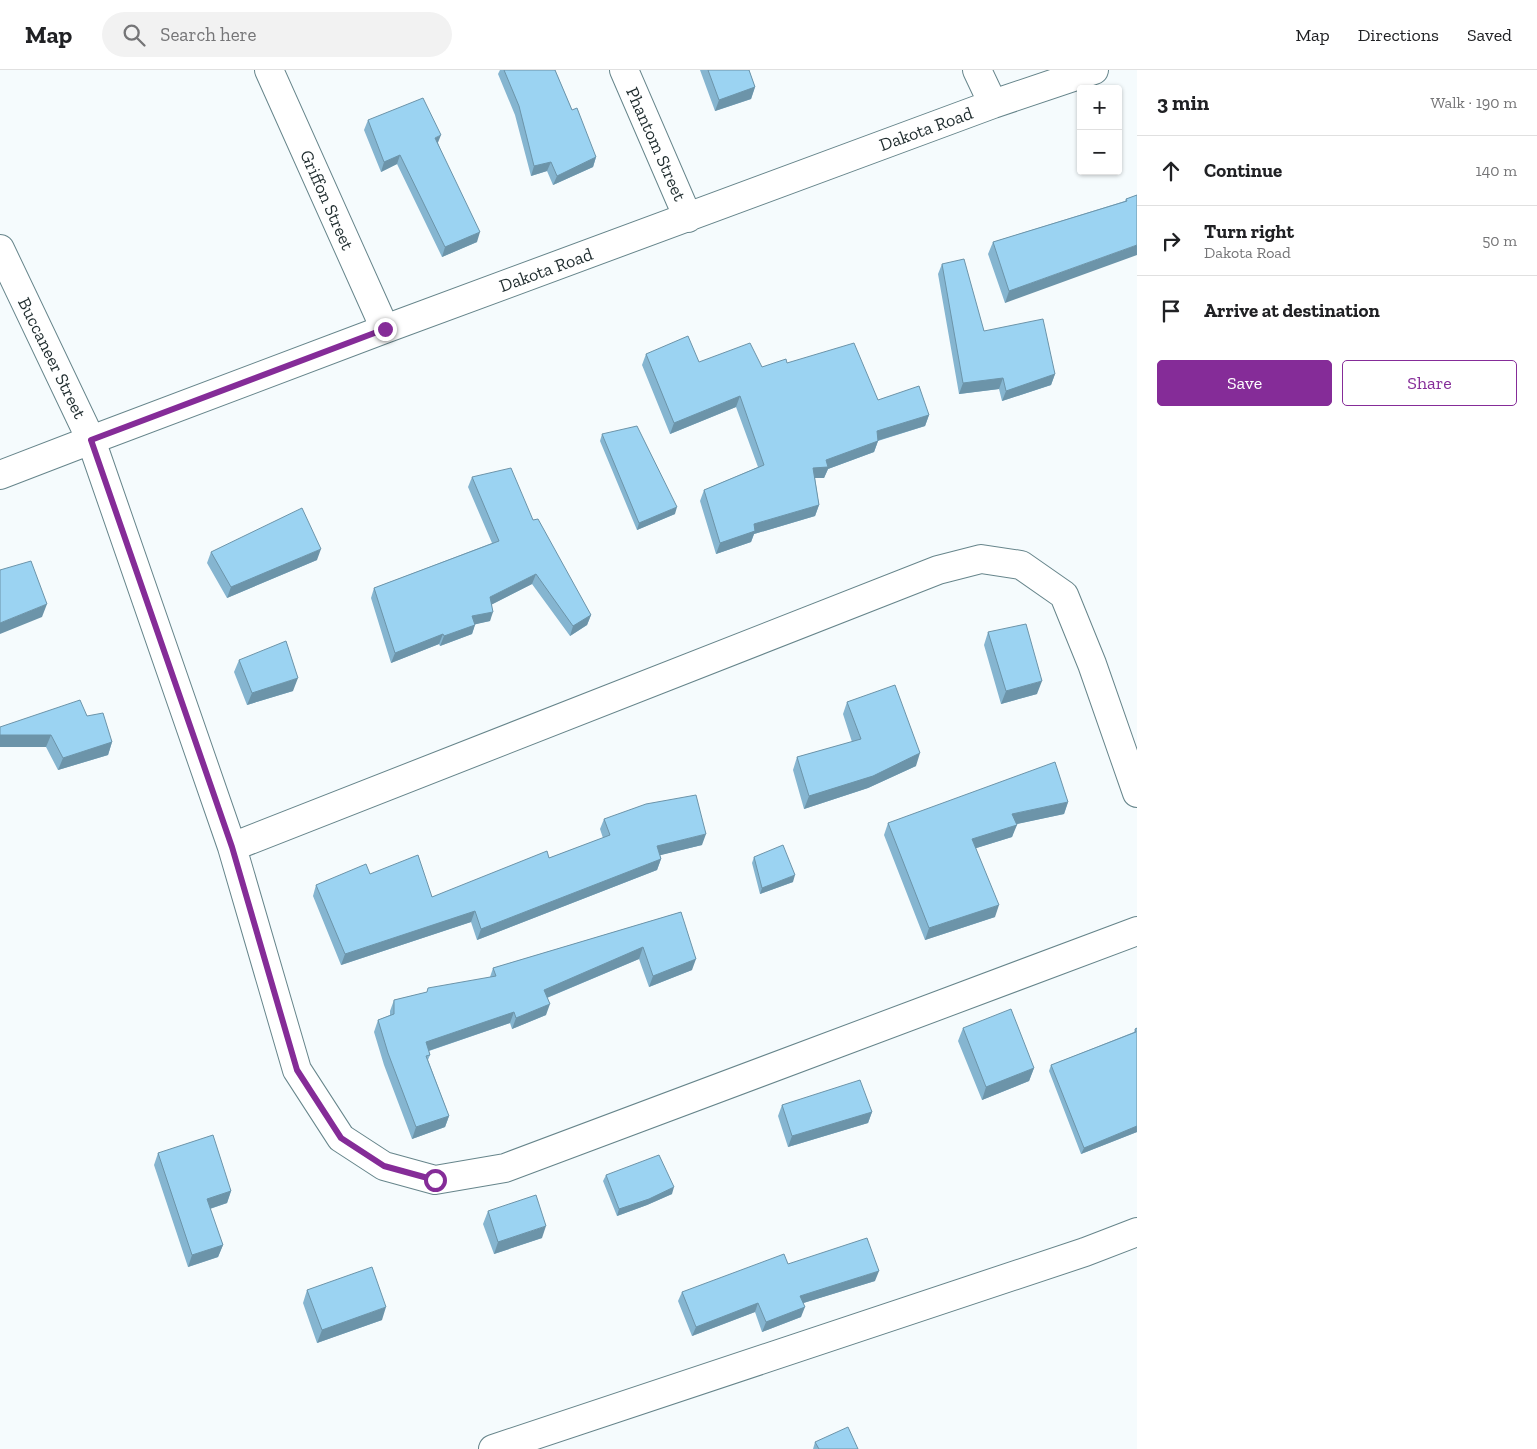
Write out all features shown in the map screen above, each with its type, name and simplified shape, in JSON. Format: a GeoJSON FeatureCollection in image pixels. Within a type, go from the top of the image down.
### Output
{"type":"FeatureCollection","features":[{"type":"Feature","properties":{"kind":"street","name":"Griffon Street"},"geometry":{"type":"LineString","coordinates":[[269,70],[385,329]]}},
{"type":"Feature","properties":{"kind":"street","name":"Phantom Street"},"geometry":{"type":"LineString","coordinates":[[624,70],[688,218]]}},
{"type":"Feature","properties":{"kind":"street"},"geometry":{"type":"LineString","coordinates":[[977,70],[993,104]]}},
{"type":"Feature","properties":{"kind":"street","name":"Dakota Road"},"geometry":{"type":"LineString","coordinates":[[0,475],[385,329],[993,104],[1094,70]]}},
{"type":"Feature","properties":{"kind":"street","name":"Buccaneer Street"},"geometry":{"type":"LineString","coordinates":[[0,249],[91,440],[232,847],[297,1070],[341,1138],[384,1166],[435,1180],[505,1168],[1137,930]]}},
{"type":"Feature","properties":{"kind":"street"},"geometry":{"type":"LineString","coordinates":[[232,847],[938,570],[981,559],[1021,565],[1064,596],[1092,664],[1137,793]]}},
{"type":"Feature","properties":{"kind":"street"},"geometry":{"type":"LineString","coordinates":[[493,1449],[1085,1252],[1137,1232]]}},
{"type":"Feature","properties":{"kind":"building"},"geometry":{"type":"Polygon","coordinates":[[[504,70],[555,70],[572,110],[577,108],[596,157],[557,176],[551,162],[534,166],[519,106],[504,70]]]}},
{"type":"Feature","properties":{"kind":"building"},"geometry":{"type":"Polygon","coordinates":[[[708,70],[749,70],[755,87],[719,100],[708,70]]]}},
{"type":"Feature","properties":{"kind":"building"},"geometry":{"type":"Polygon","coordinates":[[[423,98],[441,135],[435,138],[480,232],[445,247],[400,155],[384,162],[368,120],[423,98]]]}},
{"type":"Feature","properties":{"kind":"building"},"geometry":{"type":"Polygon","coordinates":[[[1137,195],[1137,245],[1009,291],[993,242],[1127,201],[1126,199],[1137,195]]]}},
{"type":"Feature","properties":{"kind":"building"},"geometry":{"type":"Polygon","coordinates":[[[964,259],[984,331],[1043,319],[1055,374],[1006,391],[1003,378],[963,383],[942,264],[964,259]]]}},
{"type":"Feature","properties":{"kind":"building"},"geometry":{"type":"Polygon","coordinates":[[[688,336],[699,362],[750,343],[762,367],[786,359],[787,363],[854,343],[878,400],[919,386],[929,415],[877,431],[878,441],[826,460],[828,467],[813,468],[819,505],[754,524],[755,531],[720,543],[704,490],[764,465],[740,396],[674,423],[646,354],[688,336]]]}},
{"type":"Feature","properties":{"kind":"building"},"geometry":{"type":"Polygon","coordinates":[[[637,426],[677,507],[639,523],[602,434],[637,426]]]}},
{"type":"Feature","properties":{"kind":"building"},"geometry":{"type":"Polygon","coordinates":[[[511,468],[533,520],[538,519],[591,615],[573,626],[536,574],[490,597],[493,612],[472,616],[475,625],[444,636],[443,634],[395,653],[374,588],[499,541],[472,477],[511,468]]]}},
{"type":"Feature","properties":{"kind":"building"},"geometry":{"type":"Polygon","coordinates":[[[302,508],[321,549],[231,587],[211,552],[302,508]]]}},
{"type":"Feature","properties":{"kind":"building"},"geometry":{"type":"Polygon","coordinates":[[[31,561],[47,604],[0,623],[0,570],[31,561]]]}},
{"type":"Feature","properties":{"kind":"building"},"geometry":{"type":"Polygon","coordinates":[[[1026,624],[1042,681],[1006,691],[988,632],[1026,624]]]}},
{"type":"Feature","properties":{"kind":"building"},"geometry":{"type":"Polygon","coordinates":[[[286,641],[298,678],[252,693],[239,660],[286,641]]]}},
{"type":"Feature","properties":{"kind":"building"},"geometry":{"type":"Polygon","coordinates":[[[895,685],[920,753],[873,776],[809,796],[797,757],[861,739],[847,702],[895,685]]]}},
{"type":"Feature","properties":{"kind":"building"},"geometry":{"type":"Polygon","coordinates":[[[80,700],[87,716],[103,713],[112,742],[63,758],[51,735],[0,735],[0,727],[80,700]]]}},
{"type":"Feature","properties":{"kind":"building"},"geometry":{"type":"Polygon","coordinates":[[[1055,762],[1068,802],[1012,814],[1017,825],[972,839],[999,905],[929,928],[888,823],[1055,762]]]}},
{"type":"Feature","properties":{"kind":"building"},"geometry":{"type":"Polygon","coordinates":[[[696,795],[706,834],[657,846],[661,859],[481,929],[475,911],[345,954],[316,885],[366,864],[370,874],[418,855],[432,897],[547,851],[549,858],[610,835],[604,819],[646,804],[696,795]]]}},
{"type":"Feature","properties":{"kind":"building"},"geometry":{"type":"Polygon","coordinates":[[[783,845],[795,875],[762,888],[754,857],[783,845]]]}},
{"type":"Feature","properties":{"kind":"building"},"geometry":{"type":"Polygon","coordinates":[[[681,912],[696,959],[653,976],[643,947],[544,990],[550,1004],[516,1018],[514,1012],[426,1042],[430,1055],[426,1056],[449,1116],[416,1127],[388,1053],[378,1020],[394,1014],[394,1000],[427,992],[428,988],[496,976],[493,968],[681,912]]]}},
{"type":"Feature","properties":{"kind":"building"},"geometry":{"type":"Polygon","coordinates":[[[1011,1009],[1034,1068],[986,1087],[963,1028],[1011,1009]]]}},
{"type":"Feature","properties":{"kind":"building"},"geometry":{"type":"Polygon","coordinates":[[[1137,1028],[1137,1126],[1084,1148],[1051,1065],[1136,1032],[1135,1029],[1137,1028]]]}},
{"type":"Feature","properties":{"kind":"building"},"geometry":{"type":"Polygon","coordinates":[[[860,1080],[872,1112],[792,1136],[782,1105],[860,1080]]]}},
{"type":"Feature","properties":{"kind":"building"},"geometry":{"type":"Polygon","coordinates":[[[213,1135],[231,1191],[207,1199],[223,1245],[192,1255],[158,1153],[213,1135]]]}},
{"type":"Feature","properties":{"kind":"building"},"geometry":{"type":"Polygon","coordinates":[[[659,1155],[674,1187],[649,1199],[619,1209],[606,1175],[659,1155]]]}},
{"type":"Feature","properties":{"kind":"building"},"geometry":{"type":"Polygon","coordinates":[[[536,1195],[546,1226],[498,1242],[488,1211],[536,1195]]]}},
{"type":"Feature","properties":{"kind":"building"},"geometry":{"type":"Polygon","coordinates":[[[867,1238],[879,1271],[800,1296],[805,1307],[766,1322],[758,1303],[696,1327],[682,1292],[784,1254],[788,1264],[867,1238]]]}},
{"type":"Feature","properties":{"kind":"building"},"geometry":{"type":"Polygon","coordinates":[[[372,1267],[386,1307],[322,1330],[307,1290],[372,1267]]]}},
{"type":"Feature","properties":{"kind":"building"},"geometry":{"type":"Polygon","coordinates":[[[848,1427],[858,1449],[819,1449],[815,1442],[848,1427]]]}},
{"type":"Feature","properties":{"kind":"route"},"geometry":{"type":"LineString","coordinates":[[385,329],[91,440],[232,847],[297,1070],[341,1138],[384,1166],[435,1180]]}}]}
